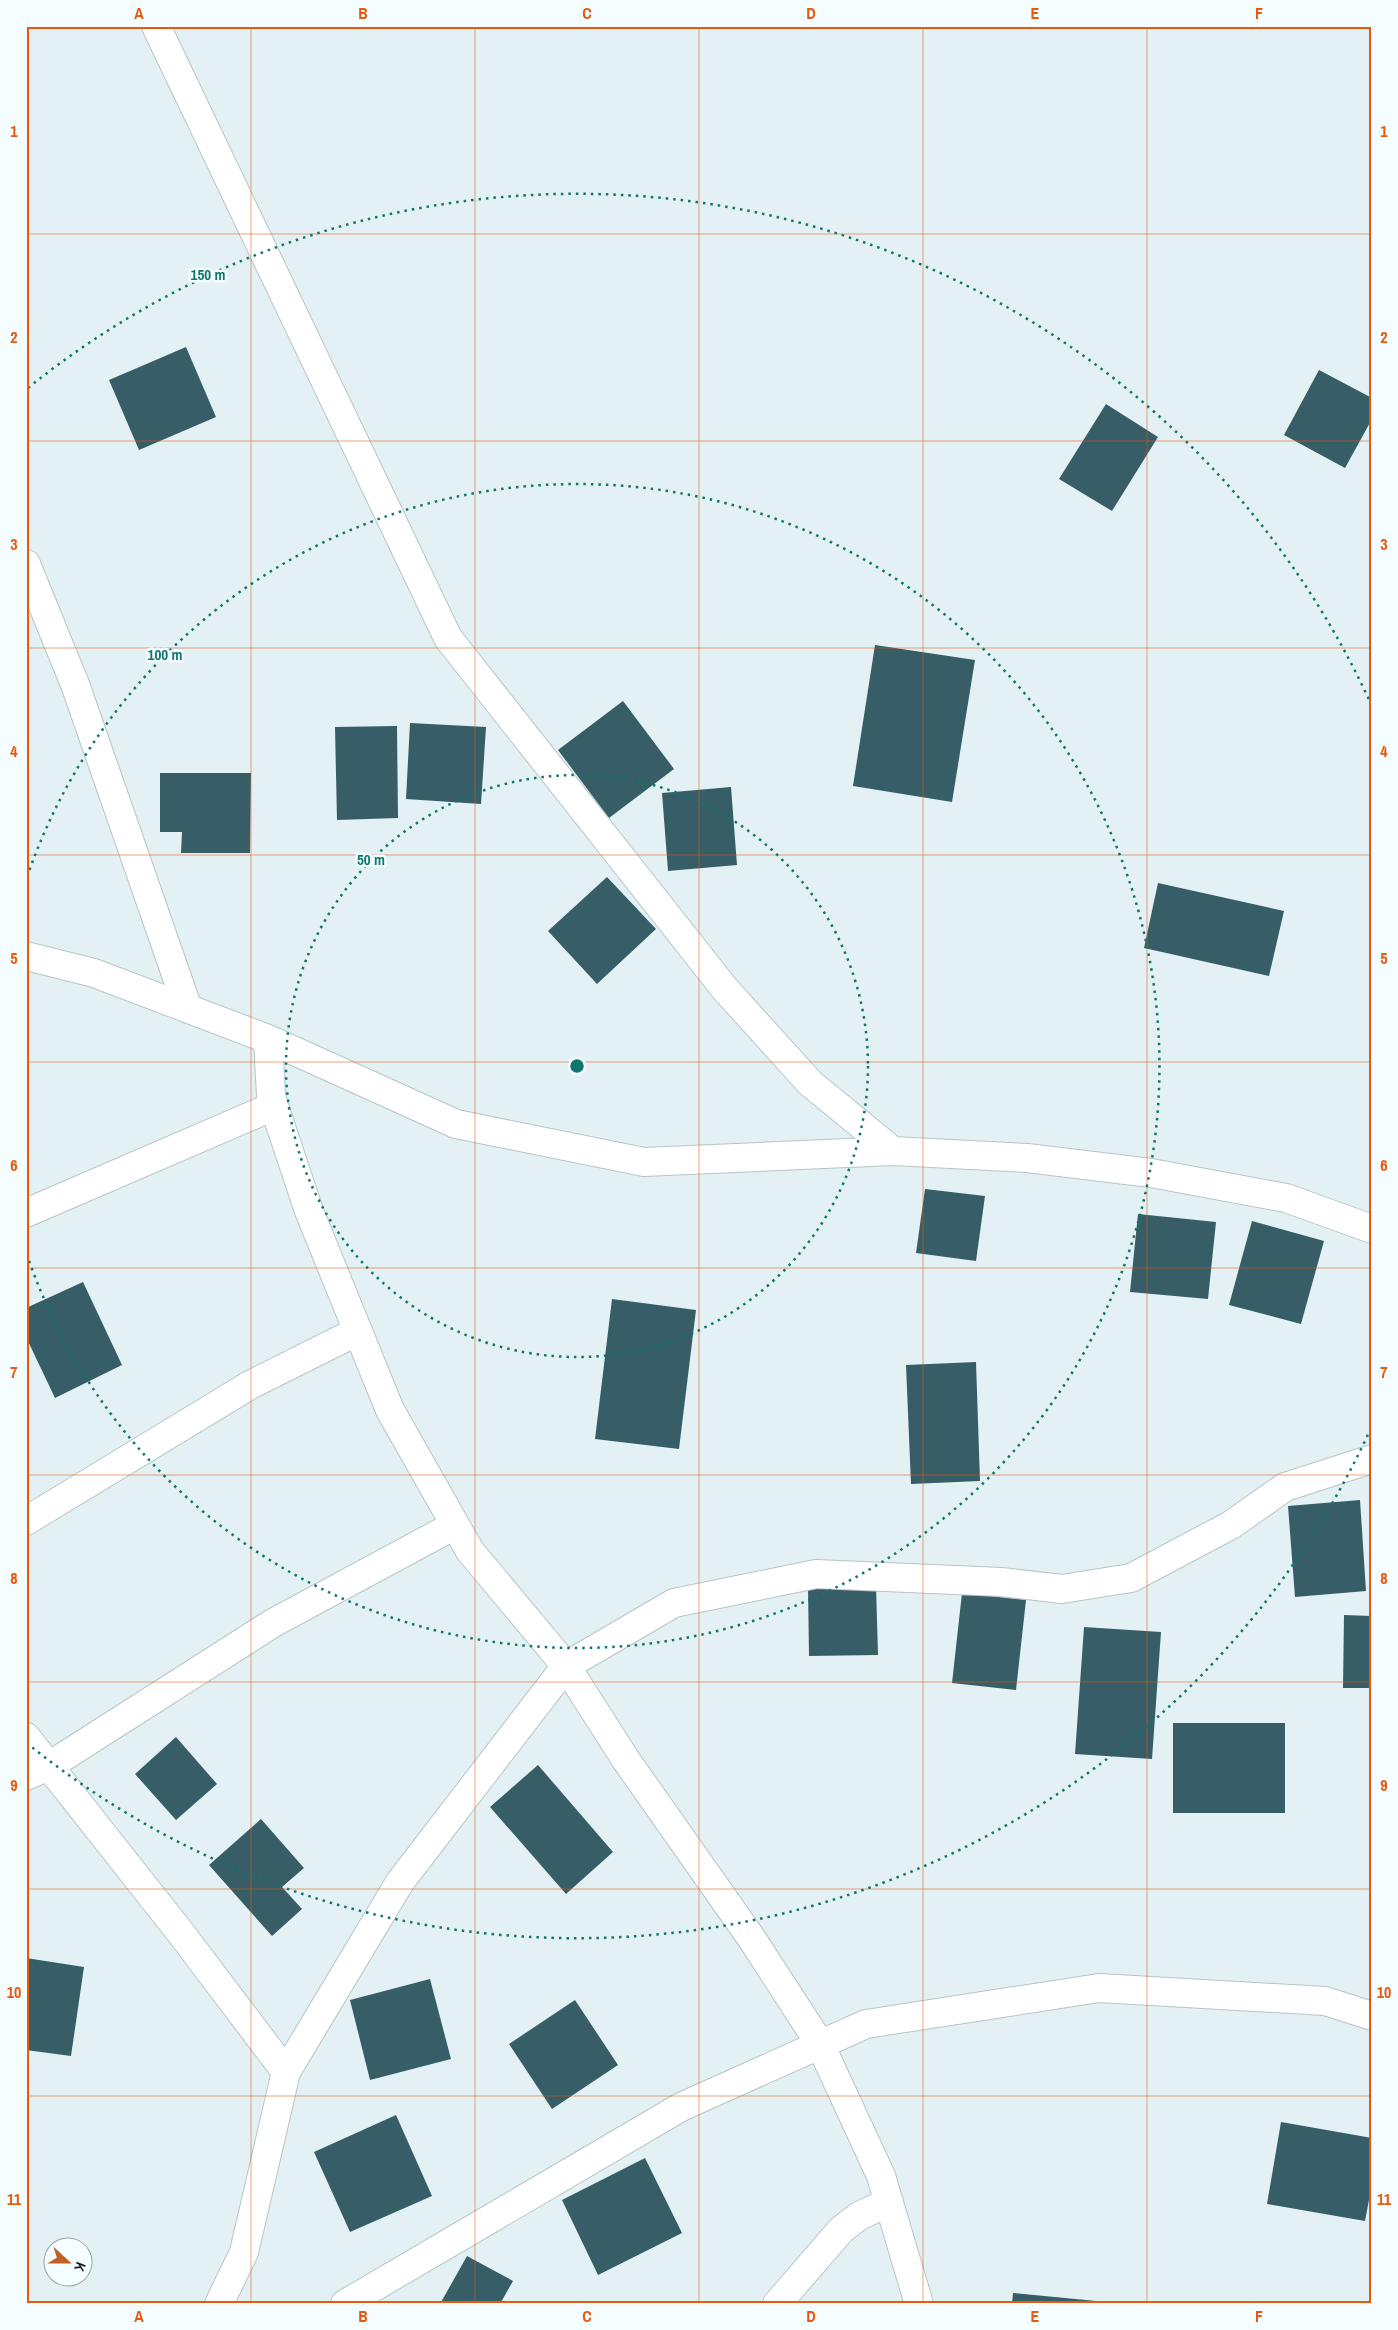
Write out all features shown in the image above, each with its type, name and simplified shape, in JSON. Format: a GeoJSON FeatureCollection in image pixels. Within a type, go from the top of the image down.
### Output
{"type":"FeatureCollection","features":[{"type":"Feature","properties":{"kind":"street"},"geometry":{"type":"LineString","coordinates":[[156,26],[448,638],[725,989],[810,1083],[893,1151]]}},
{"type":"Feature","properties":{"kind":"street"},"geometry":{"type":"LineString","coordinates":[[26,564],[76,687],[188,1009]]}},
{"type":"Feature","properties":{"kind":"street"},"geometry":{"type":"LineString","coordinates":[[26,956],[94,973],[268,1039],[456,1124],[644,1162],[893,1151],[1026,1158],[1150,1173],[1286,1198],[1372,1229]]}},
{"type":"Feature","properties":{"kind":"street"},"geometry":{"type":"LineString","coordinates":[[268,1039],[271,1096],[274,1106],[310,1211],[390,1410],[470,1551],[566,1666],[626,1760],[752,1939],[820,2044],[881,2176],[918,2304]]}},
{"type":"Feature","properties":{"kind":"street"},"geometry":{"type":"LineString","coordinates":[[26,1213],[274,1106]]}},
{"type":"Feature","properties":{"kind":"street"},"geometry":{"type":"LineString","coordinates":[[26,1521],[250,1385],[358,1330]]}},
{"type":"Feature","properties":{"kind":"street"},"geometry":{"type":"LineString","coordinates":[[220,2304],[244,2252],[286,2072],[400,1882],[566,1666],[674,1603],[816,1574],[1001,1582],[1062,1589],[1131,1578],[1231,1525],[1286,1487],[1372,1459]]}},
{"type":"Feature","properties":{"kind":"street"},"geometry":{"type":"LineString","coordinates":[[38,1771],[273,1623],[455,1525]]}},
{"type":"Feature","properties":{"kind":"street"},"geometry":{"type":"LineString","coordinates":[[26,1737],[38,1771],[180,1932],[286,2072]]}},
{"type":"Feature","properties":{"kind":"street"},"geometry":{"type":"LineString","coordinates":[[345,2304],[681,2107],[866,2024],[1099,1988],[1325,2001],[1372,2016]]}},
{"type":"Feature","properties":{"kind":"street"},"geometry":{"type":"LineString","coordinates":[[777,2304],[840,2230],[859,2216],[889,2202]]}},
{"type":"Feature","properties":{"kind":"building"},"geometry":{"type":"Polygon","coordinates":[[[186,347],[216,417],[139,450],[109,380],[186,347]]]}},
{"type":"Feature","properties":{"kind":"building"},"geometry":{"type":"Polygon","coordinates":[[[1319,370],[1372,398],[1372,419],[1345,468],[1284,435],[1319,370]]]}},
{"type":"Feature","properties":{"kind":"building"},"geometry":{"type":"Polygon","coordinates":[[[1106,404],[1158,437],[1112,511],[1059,479],[1106,404]]]}},
{"type":"Feature","properties":{"kind":"building"},"geometry":{"type":"Polygon","coordinates":[[[875,645],[975,660],[952,802],[853,786],[875,645]]]}},
{"type":"Feature","properties":{"kind":"building"},"geometry":{"type":"Polygon","coordinates":[[[623,701],[674,769],[609,818],[558,750],[623,701]]]}},
{"type":"Feature","properties":{"kind":"building"},"geometry":{"type":"Polygon","coordinates":[[[410,723],[486,727],[481,804],[406,799],[410,723]]]}},
{"type":"Feature","properties":{"kind":"building"},"geometry":{"type":"Polygon","coordinates":[[[397,726],[398,818],[337,820],[335,727],[397,726]]]}},
{"type":"Feature","properties":{"kind":"building"},"geometry":{"type":"Polygon","coordinates":[[[160,773],[251,773],[250,853],[181,853],[182,832],[160,832],[160,773]]]}},
{"type":"Feature","properties":{"kind":"building"},"geometry":{"type":"Polygon","coordinates":[[[731,787],[737,865],[668,871],[662,793],[731,787]]]}},
{"type":"Feature","properties":{"kind":"building"},"geometry":{"type":"Polygon","coordinates":[[[607,877],[656,929],[597,984],[548,931],[607,877]]]}},
{"type":"Feature","properties":{"kind":"building"},"geometry":{"type":"Polygon","coordinates":[[[1158,883],[1284,911],[1269,976],[1144,948],[1158,883]]]}},
{"type":"Feature","properties":{"kind":"building"},"geometry":{"type":"Polygon","coordinates":[[[925,1189],[985,1196],[976,1261],[916,1253],[925,1189]]]}},
{"type":"Feature","properties":{"kind":"building"},"geometry":{"type":"Polygon","coordinates":[[[1138,1214],[1216,1222],[1208,1299],[1130,1292],[1138,1214]]]}},
{"type":"Feature","properties":{"kind":"building"},"geometry":{"type":"Polygon","coordinates":[[[1252,1221],[1324,1241],[1301,1324],[1229,1305],[1252,1221]]]}},
{"type":"Feature","properties":{"kind":"building"},"geometry":{"type":"Polygon","coordinates":[[[83,1282],[122,1365],[55,1398],[26,1337],[26,1308],[83,1282]]]}},
{"type":"Feature","properties":{"kind":"building"},"geometry":{"type":"Polygon","coordinates":[[[612,1299],[696,1310],[679,1449],[595,1439],[612,1299]]]}},
{"type":"Feature","properties":{"kind":"building"},"geometry":{"type":"Polygon","coordinates":[[[976,1362],[980,1481],[911,1484],[906,1365],[976,1362]]]}},
{"type":"Feature","properties":{"kind":"building"},"geometry":{"type":"Polygon","coordinates":[[[1360,1500],[1366,1591],[1295,1597],[1288,1506],[1360,1500]]]}},
{"type":"Feature","properties":{"kind":"building"},"geometry":{"type":"Polygon","coordinates":[[[876,1585],[878,1655],[809,1656],[808,1587],[876,1585]]]}},
{"type":"Feature","properties":{"kind":"building"},"geometry":{"type":"Polygon","coordinates":[[[962,1593],[1026,1600],[1016,1690],[952,1683],[962,1593]]]}},
{"type":"Feature","properties":{"kind":"building"},"geometry":{"type":"Polygon","coordinates":[[[1344,1615],[1372,1616],[1372,1688],[1343,1688],[1344,1615]]]}},
{"type":"Feature","properties":{"kind":"building"},"geometry":{"type":"Polygon","coordinates":[[[1084,1627],[1161,1632],[1152,1759],[1075,1754],[1084,1627]]]}},
{"type":"Feature","properties":{"kind":"building"},"geometry":{"type":"Polygon","coordinates":[[[1173,1723],[1285,1723],[1285,1813],[1173,1813],[1173,1723]]]}},
{"type":"Feature","properties":{"kind":"building"},"geometry":{"type":"Polygon","coordinates":[[[176,1737],[217,1784],[176,1820],[135,1774],[176,1737]]]}},
{"type":"Feature","properties":{"kind":"building"},"geometry":{"type":"Polygon","coordinates":[[[538,1765],[613,1852],[566,1894],[490,1807],[538,1765]]]}},
{"type":"Feature","properties":{"kind":"building"},"geometry":{"type":"Polygon","coordinates":[[[261,1819],[304,1868],[282,1887],[302,1909],[272,1936],[209,1865],[261,1819]]]}},
{"type":"Feature","properties":{"kind":"building"},"geometry":{"type":"Polygon","coordinates":[[[26,1958],[84,1967],[71,2056],[26,2050],[26,1958]]]}},
{"type":"Feature","properties":{"kind":"building"},"geometry":{"type":"Polygon","coordinates":[[[430,1979],[451,2059],[370,2080],[350,2000],[430,1979]]]}},
{"type":"Feature","properties":{"kind":"building"},"geometry":{"type":"Polygon","coordinates":[[[575,2000],[618,2065],[552,2109],[509,2044],[575,2000]]]}},
{"type":"Feature","properties":{"kind":"building"},"geometry":{"type":"Polygon","coordinates":[[[396,2115],[432,2196],[350,2232],[314,2152],[396,2115]]]}},
{"type":"Feature","properties":{"kind":"building"},"geometry":{"type":"Polygon","coordinates":[[[1281,2122],[1372,2138],[1372,2184],[1365,2221],[1267,2204],[1281,2122]]]}},
{"type":"Feature","properties":{"kind":"building"},"geometry":{"type":"Polygon","coordinates":[[[645,2158],[682,2233],[598,2275],[562,2200],[645,2158]]]}},
{"type":"Feature","properties":{"kind":"building"},"geometry":{"type":"Polygon","coordinates":[[[467,2256],[513,2281],[500,2304],[440,2304],[467,2256]]]}},
{"type":"Feature","properties":{"kind":"building"},"geometry":{"type":"Polygon","coordinates":[[[1013,2293],[1096,2301],[1096,2304],[1012,2304],[1013,2293]]]}}]}
